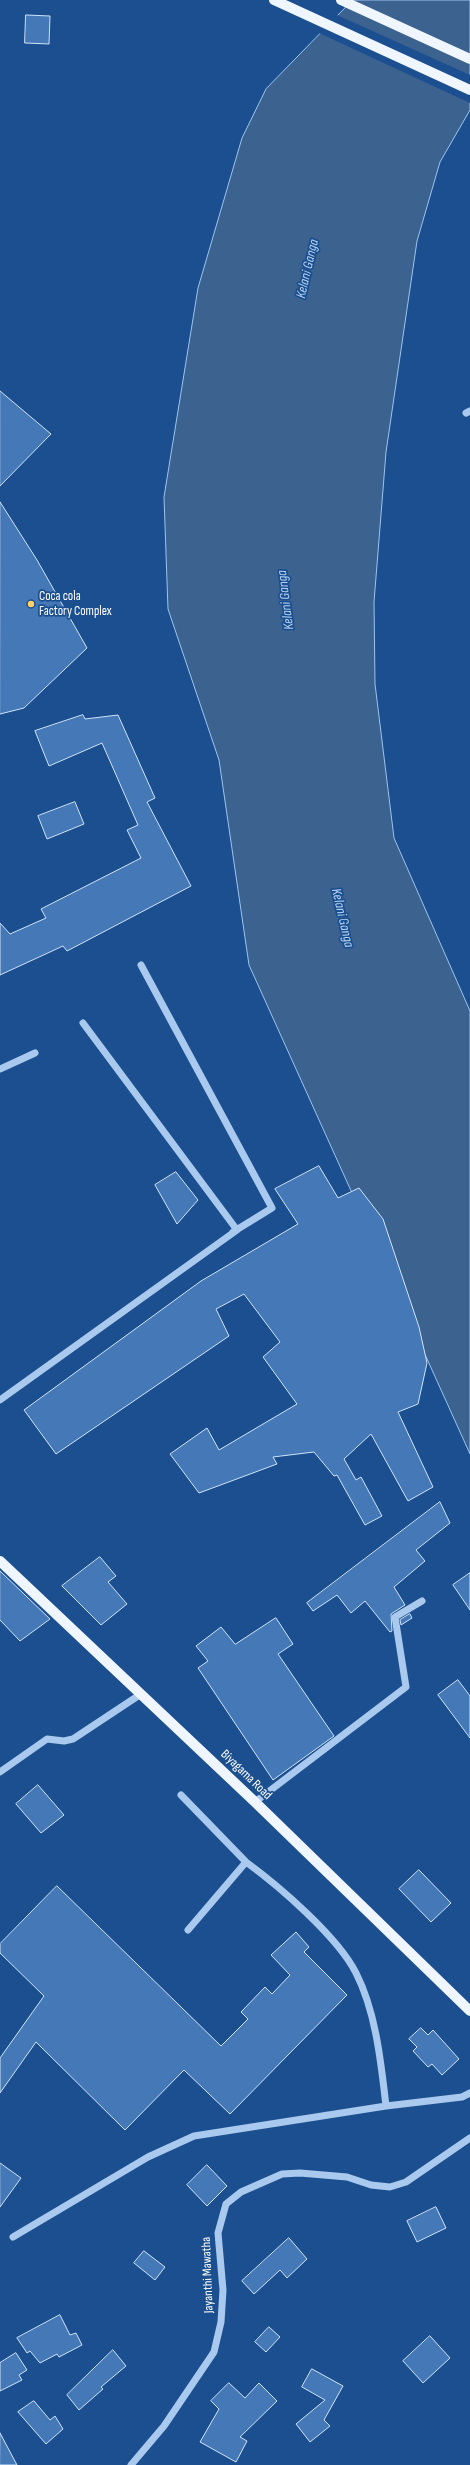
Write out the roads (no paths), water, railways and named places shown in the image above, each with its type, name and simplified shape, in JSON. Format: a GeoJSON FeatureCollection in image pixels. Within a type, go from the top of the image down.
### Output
{"type":"FeatureCollection","features":[{"type":"Feature","properties":{"kind":"main road"},"geometry":{"type":"LineString","coordinates":[[274,0],[470,90]]}},
{"type":"Feature","properties":{"kind":"main road"},"geometry":{"type":"LineString","coordinates":[[341,0],[470,59]]}},
{"type":"Feature","properties":{"kind":"main road","name":"Biyagama Road"},"geometry":{"type":"LineString","coordinates":[[0,1561],[255,1802],[470,2011]]}},
{"type":"Feature","properties":{"kind":"street"},"geometry":{"type":"LineString","coordinates":[[0,1400],[233,1232],[272,1208],[142,965]]}},
{"type":"Feature","properties":{"kind":"street"},"geometry":{"type":"LineString","coordinates":[[83,1023],[236,1230],[233,1232]]}},
{"type":"Feature","properties":{"kind":"street"},"geometry":{"type":"LineString","coordinates":[[0,1069],[35,1053]]}},
{"type":"Feature","properties":{"kind":"street"},"geometry":{"type":"LineString","coordinates":[[255,1802],[406,1687],[395,1617],[422,1600]]}},
{"type":"Feature","properties":{"kind":"street"},"geometry":{"type":"LineString","coordinates":[[0,1772],[47,1739],[64,1741],[73,1738],[141,1694]]}},
{"type":"Feature","properties":{"kind":"street"},"geometry":{"type":"LineString","coordinates":[[181,1795],[246,1862],[267,1877],[331,1937],[356,1973],[370,2014],[379,2051],[386,2106]]}},
{"type":"Feature","properties":{"kind":"street"},"geometry":{"type":"LineString","coordinates":[[188,1930],[246,1862]]}},
{"type":"Feature","properties":{"kind":"street"},"geometry":{"type":"LineString","coordinates":[[13,2237],[148,2156],[194,2136],[386,2106],[462,2097],[470,2093]]}},
{"type":"Feature","properties":{"kind":"street","name":"Jayanthi Mawatha"},"geometry":{"type":"LineString","coordinates":[[131,2465],[164,2426],[214,2352],[221,2322],[222,2296],[218,2233],[226,2204],[241,2192],[282,2174],[300,2173],[347,2177],[371,2185],[390,2187],[406,2182],[470,2138]]}},
{"type":"Feature","properties":{"kind":"water","name":"Kelani Ganga"},"geometry":{"type":"Polygon","coordinates":[[[353,0],[470,0],[470,110],[440,162],[417,241],[386,452],[374,602],[375,684],[394,838],[470,1011],[470,1454],[249,965],[219,760],[168,609],[164,497],[198,288],[242,138],[266,89],[353,0]]]}},
{"type":"Feature","properties":{"kind":"place","name":"Coca cola Factory Complex"},"geometry":{"type":"Point","coordinates":[31,604]}}]}
